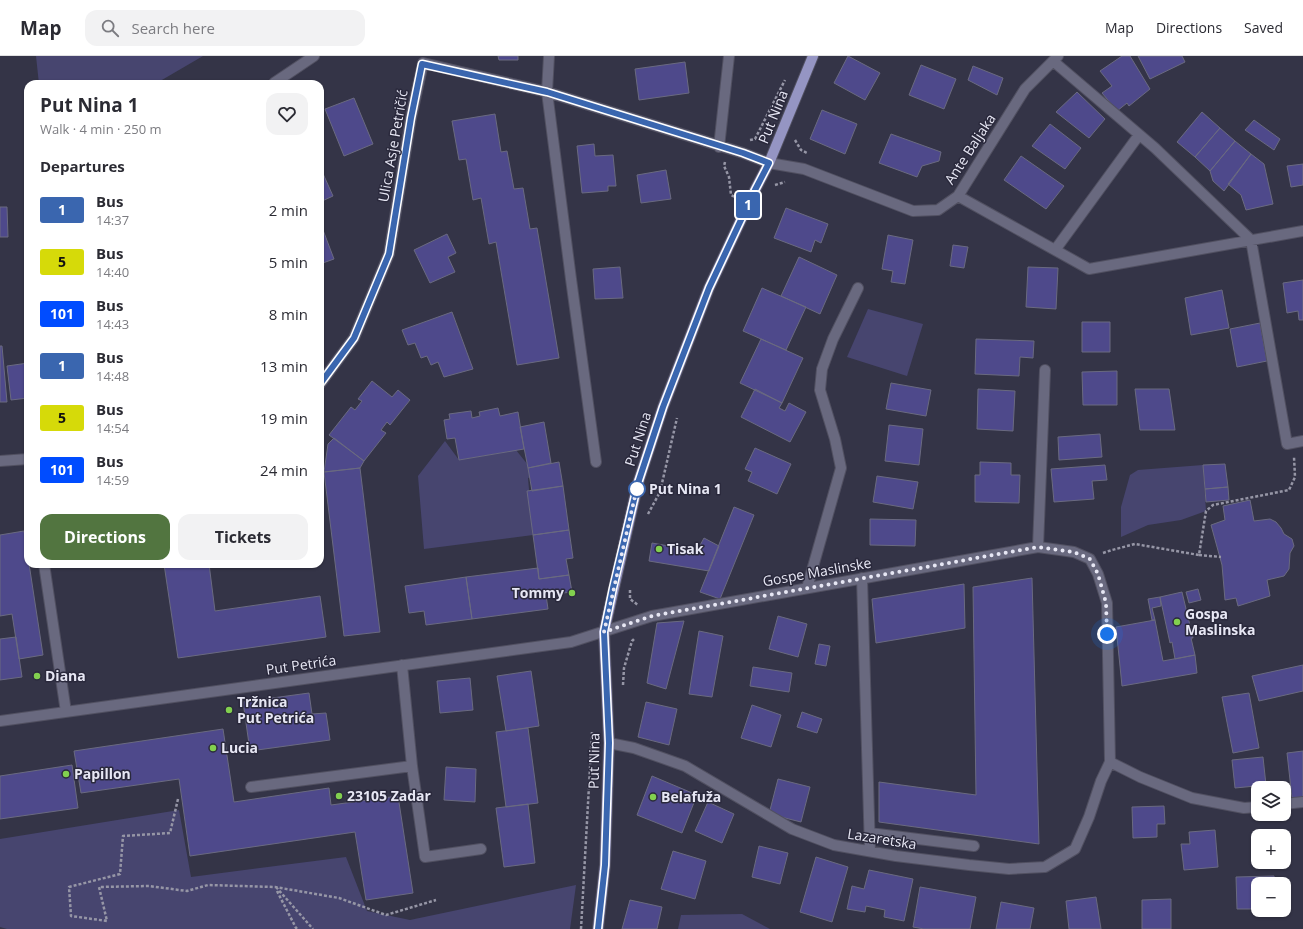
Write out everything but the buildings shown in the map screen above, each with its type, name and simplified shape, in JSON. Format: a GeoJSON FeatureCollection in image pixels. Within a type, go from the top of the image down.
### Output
{"type":"FeatureCollection","features":[{"type":"Feature","properties":{"kind":"main road","name":"Put Nina"},"geometry":{"type":"LineString","coordinates":[[598,929],[605,865],[609,743],[604,632],[638,483],[663,407],[709,288],[769,163],[813,56]]}},
{"type":"Feature","properties":{"kind":"street"},"geometry":{"type":"LineString","coordinates":[[278,80],[314,56]]}},
{"type":"Feature","properties":{"kind":"street"},"geometry":{"type":"LineString","coordinates":[[549,56],[547,92],[596,462]]}},
{"type":"Feature","properties":{"kind":"street"},"geometry":{"type":"LineString","coordinates":[[724,148],[729,56]]}},
{"type":"Feature","properties":{"kind":"street"},"geometry":{"type":"LineString","coordinates":[[1055,58],[1251,240],[1287,444],[1298,442]]}},
{"type":"Feature","properties":{"kind":"street","name":"Ante Baljaka"},"geometry":{"type":"LineString","coordinates":[[769,163],[804,169],[913,211],[938,210],[958,196],[1025,89],[1055,58]]}},
{"type":"Feature","properties":{"kind":"street","name":"Ulica Asje Petričić"},"geometry":{"type":"LineString","coordinates":[[324,379],[354,338],[389,254],[420,60],[547,92],[769,163]]}},
{"type":"Feature","properties":{"kind":"street"},"geometry":{"type":"LineString","coordinates":[[1055,250],[1139,135]]}},
{"type":"Feature","properties":{"kind":"street"},"geometry":{"type":"LineString","coordinates":[[958,196],[1090,269],[1303,231]]}},
{"type":"Feature","properties":{"kind":"street"},"geometry":{"type":"LineString","coordinates":[[807,588],[841,468],[835,438],[820,390],[822,369],[833,340],[858,288]]}},
{"type":"Feature","properties":{"kind":"street"},"geometry":{"type":"LineString","coordinates":[[1038,547],[1045,370]]}},
{"type":"Feature","properties":{"kind":"street"},"geometry":{"type":"LineString","coordinates":[[0,461],[24,459]]}},
{"type":"Feature","properties":{"kind":"street","name":"Gospe Maslinske"},"geometry":{"type":"LineString","coordinates":[[604,632],[652,616],[1038,547],[1074,552],[1090,559]]}},
{"type":"Feature","properties":{"kind":"street"},"geometry":{"type":"LineString","coordinates":[[1090,559],[1098,574],[1106,603],[1110,762],[1140,777],[1192,798],[1244,808],[1251,808]]}},
{"type":"Feature","properties":{"kind":"street"},"geometry":{"type":"LineString","coordinates":[[45,568],[66,712]]}},
{"type":"Feature","properties":{"kind":"street"},"geometry":{"type":"LineString","coordinates":[[862,578],[870,851]]}},
{"type":"Feature","properties":{"kind":"street","name":"Put Petrića"},"geometry":{"type":"LineString","coordinates":[[0,721],[573,642],[604,632]]}},
{"type":"Feature","properties":{"kind":"street"},"geometry":{"type":"LineString","coordinates":[[402,666],[412,766],[425,857],[482,849]]}},
{"type":"Feature","properties":{"kind":"street","name":"Lazaretska"},"geometry":{"type":"LineString","coordinates":[[609,743],[634,748],[684,766],[792,829],[834,845],[969,866],[1009,869],[1045,867],[1075,849],[1089,818],[1101,781],[1110,762]]}},
{"type":"Feature","properties":{"kind":"street"},"geometry":{"type":"LineString","coordinates":[[251,787],[412,766]]}},
{"type":"Feature","properties":{"kind":"street"},"geometry":{"type":"LineString","coordinates":[[1291,803],[1303,802]]}},
{"type":"Feature","properties":{"kind":"street"},"geometry":{"type":"LineString","coordinates":[[870,833],[974,846]]}},
{"type":"Feature","properties":{"kind":"path"},"geometry":{"type":"LineString","coordinates":[[748,204],[731,195],[729,177],[724,166],[724,148],[732,141],[755,139],[787,76]]}},
{"type":"Feature","properties":{"kind":"path"},"geometry":{"type":"LineString","coordinates":[[772,185],[788,181],[797,182],[804,169],[809,154],[801,150],[795,141],[795,134]]}},
{"type":"Feature","properties":{"kind":"path"},"geometry":{"type":"LineString","coordinates":[[646,519],[648,512],[660,492],[677,417]]}},
{"type":"Feature","properties":{"kind":"path"},"geometry":{"type":"LineString","coordinates":[[1199,555],[1206,511],[1213,505],[1289,490],[1295,477],[1298,442]]}},
{"type":"Feature","properties":{"kind":"path"},"geometry":{"type":"LineString","coordinates":[[1090,559],[1112,550],[1135,544],[1199,555],[1221,556]]}},
{"type":"Feature","properties":{"kind":"path"},"geometry":{"type":"LineString","coordinates":[[631,584],[630,599],[643,608],[650,608],[652,616]]}},
{"type":"Feature","properties":{"kind":"path"},"geometry":{"type":"LineString","coordinates":[[623,691],[624,668],[632,641],[637,636]]}},
{"type":"Feature","properties":{"kind":"path"},"geometry":{"type":"LineString","coordinates":[[581,929],[592,729]]}},
{"type":"Feature","properties":{"kind":"path"},"geometry":{"type":"LineString","coordinates":[[178,799],[170,833],[123,836],[120,874],[69,887],[71,916],[106,921],[99,887],[149,886],[187,891],[208,885],[275,887],[339,898],[386,915],[436,900]]}},
{"type":"Feature","properties":{"kind":"path"},"geometry":{"type":"LineString","coordinates":[[275,887],[296,928],[298,929]]}},
{"type":"Feature","properties":{"kind":"path"},"geometry":{"type":"LineString","coordinates":[[275,887],[313,929]]}},
{"type":"Feature","properties":{"kind":"shaded area"},"geometry":{"type":"Polygon","coordinates":[[[36,56],[203,56],[162,80],[39,80],[36,56]]]}},
{"type":"Feature","properties":{"kind":"shaded area"},"geometry":{"type":"Polygon","coordinates":[[[868,309],[923,324],[907,376],[847,357],[868,309]]]}},
{"type":"Feature","properties":{"kind":"shaded area"},"geometry":{"type":"Polygon","coordinates":[[[445,441],[459,460],[516,450],[536,475],[528,478],[533,535],[424,549],[418,476],[445,441]]]}},
{"type":"Feature","properties":{"kind":"shaded area"},"geometry":{"type":"Polygon","coordinates":[[[1203,465],[1206,511],[1181,520],[1148,525],[1121,537],[1121,507],[1130,475],[1138,470],[1203,465]]]}},
{"type":"Feature","properties":{"kind":"shaded area"},"geometry":{"type":"Polygon","coordinates":[[[179,810],[191,877],[346,857],[367,911],[410,920],[576,885],[570,929],[7,929],[0,927],[0,839],[179,810]]]}},
{"type":"Feature","properties":{"kind":"shaded area"},"geometry":{"type":"Polygon","coordinates":[[[742,914],[770,929],[678,929],[681,915],[742,914]]]}},
{"type":"Feature","properties":{"kind":"bus line","name":"1"},"geometry":{"type":"LineString","coordinates":[[324,379],[354,338],[389,254],[411,118],[422,64],[470,73],[547,92],[719,147],[743,153],[769,163],[709,288],[663,407],[638,483],[613,588],[604,632],[609,743],[605,865],[598,929]]}},
{"type":"Feature","properties":{"kind":"place","name":"Put Nina 1"},"geometry":{"type":"Point","coordinates":[637,489]}},
{"type":"Feature","properties":{"kind":"place","name":"Tisak"},"geometry":{"type":"Point","coordinates":[659,549]}},
{"type":"Feature","properties":{"kind":"place","name":"Tommy"},"geometry":{"type":"Point","coordinates":[572,593]}},
{"type":"Feature","properties":{"kind":"place","name":"Gospa Maslinska"},"geometry":{"type":"Point","coordinates":[1177,622]}},
{"type":"Feature","properties":{"kind":"place","name":"Diana"},"geometry":{"type":"Point","coordinates":[37,676]}},
{"type":"Feature","properties":{"kind":"place","name":"Tržnica Put Petrića"},"geometry":{"type":"Point","coordinates":[229,710]}},
{"type":"Feature","properties":{"kind":"place","name":"Lucia"},"geometry":{"type":"Point","coordinates":[213,748]}},
{"type":"Feature","properties":{"kind":"place","name":"Papillon"},"geometry":{"type":"Point","coordinates":[66,774]}},
{"type":"Feature","properties":{"kind":"place","name":"23105 Zadar"},"geometry":{"type":"Point","coordinates":[339,796]}},
{"type":"Feature","properties":{"kind":"place","name":"Belafuža"},"geometry":{"type":"Point","coordinates":[653,797]}},
{"type":"Feature","properties":{"kind":"route"},"geometry":{"type":"LineString","coordinates":[[637,489],[638,483],[604,632],[652,616],[1038,547],[1074,552],[1090,559],[1098,574],[1106,603],[1107,634]]}}]}
